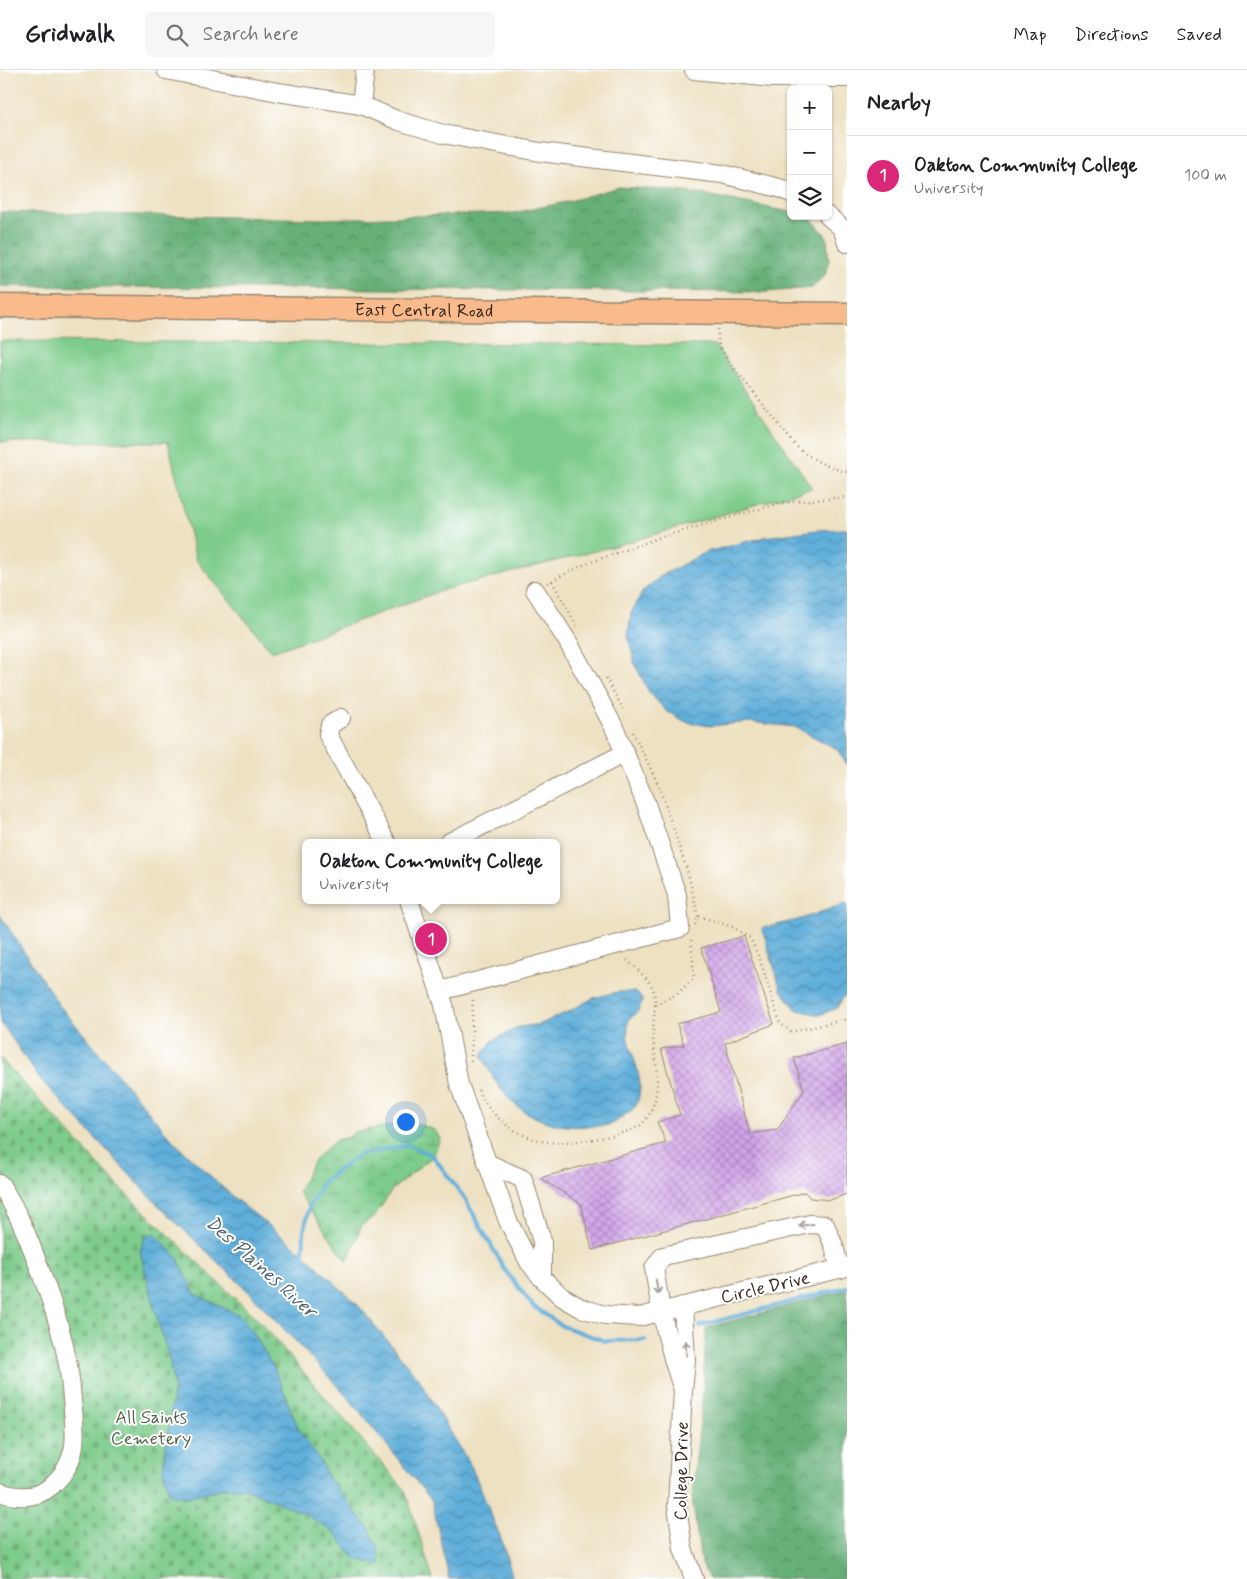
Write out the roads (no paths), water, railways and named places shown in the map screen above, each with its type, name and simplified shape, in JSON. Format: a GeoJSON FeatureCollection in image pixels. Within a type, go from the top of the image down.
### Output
{"type":"FeatureCollection","features":[{"type":"Feature","properties":{"kind":"main road","name":"East Central Road"},"geometry":{"type":"LineString","coordinates":[[0,306],[847,314]]}},
{"type":"Feature","properties":{"kind":"street"},"geometry":{"type":"LineString","coordinates":[[166,70],[278,92],[361,105],[443,134],[540,152],[722,174],[787,191]]}},
{"type":"Feature","properties":{"kind":"street"},"geometry":{"type":"LineString","coordinates":[[361,105],[365,70]]}},
{"type":"Feature","properties":{"kind":"street"},"geometry":{"type":"LineString","coordinates":[[694,70],[772,78],[847,78]]}},
{"type":"Feature","properties":{"kind":"street"},"geometry":{"type":"LineString","coordinates":[[832,219],[842,228],[847,244]]}},
{"type":"Feature","properties":{"kind":"street"},"geometry":{"type":"LineString","coordinates":[[440,991],[680,928],[677,895],[646,804],[614,727],[568,642],[535,590]]}},
{"type":"Feature","properties":{"kind":"street"},"geometry":{"type":"LineString","coordinates":[[341,718],[330,725],[328,735],[385,839]]}},
{"type":"Feature","properties":{"kind":"street"},"geometry":{"type":"LineString","coordinates":[[456,839],[624,753]]}},
{"type":"Feature","properties":{"kind":"street","name":"Circle Drive"},"geometry":{"type":"LineString","coordinates":[[410,904],[440,991],[459,1084],[508,1221],[529,1262],[562,1298],[581,1308],[605,1315],[639,1318],[844,1268]]}},
{"type":"Feature","properties":{"kind":"street"},"geometry":{"type":"LineString","coordinates":[[488,1164],[522,1179],[542,1241],[542,1278]]}},
{"type":"Feature","properties":{"kind":"street"},"geometry":{"type":"LineString","coordinates":[[0,1184],[13,1203],[30,1241],[55,1312],[68,1365],[74,1422],[74,1444],[69,1463],[63,1473],[44,1492],[28,1496],[10,1496],[0,1492]]}},
{"type":"Feature","properties":{"kind":"street","name":"College Drive"},"geometry":{"type":"LineString","coordinates":[[683,1390],[673,1361],[661,1312],[654,1268],[663,1256],[810,1224],[825,1225],[844,1268]]}},
{"type":"Feature","properties":{"kind":"street","name":"College Drive"},"geometry":{"type":"LineString","coordinates":[[684,1306],[686,1361],[677,1506],[683,1549],[694,1579]]}},
{"type":"Feature","properties":{"kind":"water"},"geometry":{"type":"Polygon","coordinates":[[[847,529],[847,765],[837,749],[795,727],[749,722],[710,726],[686,722],[666,711],[649,692],[635,665],[628,636],[631,613],[643,591],[661,576],[706,552],[765,537],[817,530],[847,529]]]}},
{"type":"Feature","properties":{"kind":"water"},"geometry":{"type":"Polygon","coordinates":[[[847,903],[847,995],[844,996],[837,1008],[820,1015],[797,1010],[781,990],[762,928],[798,920],[847,903]]]}},
{"type":"Feature","properties":{"kind":"water","name":"Des Plaines River"},"geometry":{"type":"Polygon","coordinates":[[[0,915],[59,1005],[174,1142],[233,1197],[303,1253],[357,1304],[419,1379],[472,1468],[502,1541],[513,1579],[449,1579],[432,1501],[346,1395],[250,1293],[159,1206],[39,1078],[0,1021],[0,915]]]}},
{"type":"Feature","properties":{"kind":"water"},"geometry":{"type":"Polygon","coordinates":[[[617,992],[636,992],[643,1000],[638,1011],[628,1021],[628,1040],[640,1082],[640,1090],[635,1107],[610,1125],[575,1127],[540,1119],[525,1112],[512,1102],[500,1089],[482,1055],[492,1041],[519,1027],[540,1024],[570,1011],[593,998],[617,992]]]}},
{"type":"Feature","properties":{"kind":"water"},"geometry":{"type":"Polygon","coordinates":[[[148,1234],[155,1234],[177,1257],[195,1294],[239,1315],[251,1329],[274,1368],[299,1430],[321,1462],[327,1477],[368,1527],[378,1547],[380,1565],[355,1559],[335,1533],[303,1513],[244,1488],[224,1488],[187,1497],[169,1494],[163,1468],[174,1388],[169,1357],[140,1251],[148,1234]]]}},
{"type":"Feature","properties":{"kind":"waterway"},"geometry":{"type":"LineString","coordinates":[[303,1257],[304,1232],[309,1207],[324,1181],[360,1154],[409,1145],[433,1156],[465,1199],[505,1270],[533,1306],[562,1326],[605,1341],[645,1340]]}},
{"type":"Feature","properties":{"kind":"waterway"},"geometry":{"type":"LineString","coordinates":[[699,1326],[847,1287]]}},
{"type":"Feature","properties":{"kind":"place","name":"Oakton Community College"},"geometry":{"type":"Point","coordinates":[431,939]}},
{"type":"Feature","properties":{"kind":"park label","name":"All Saints Cemetery"},"geometry":{"type":"Point","coordinates":[151,1427]}}]}
